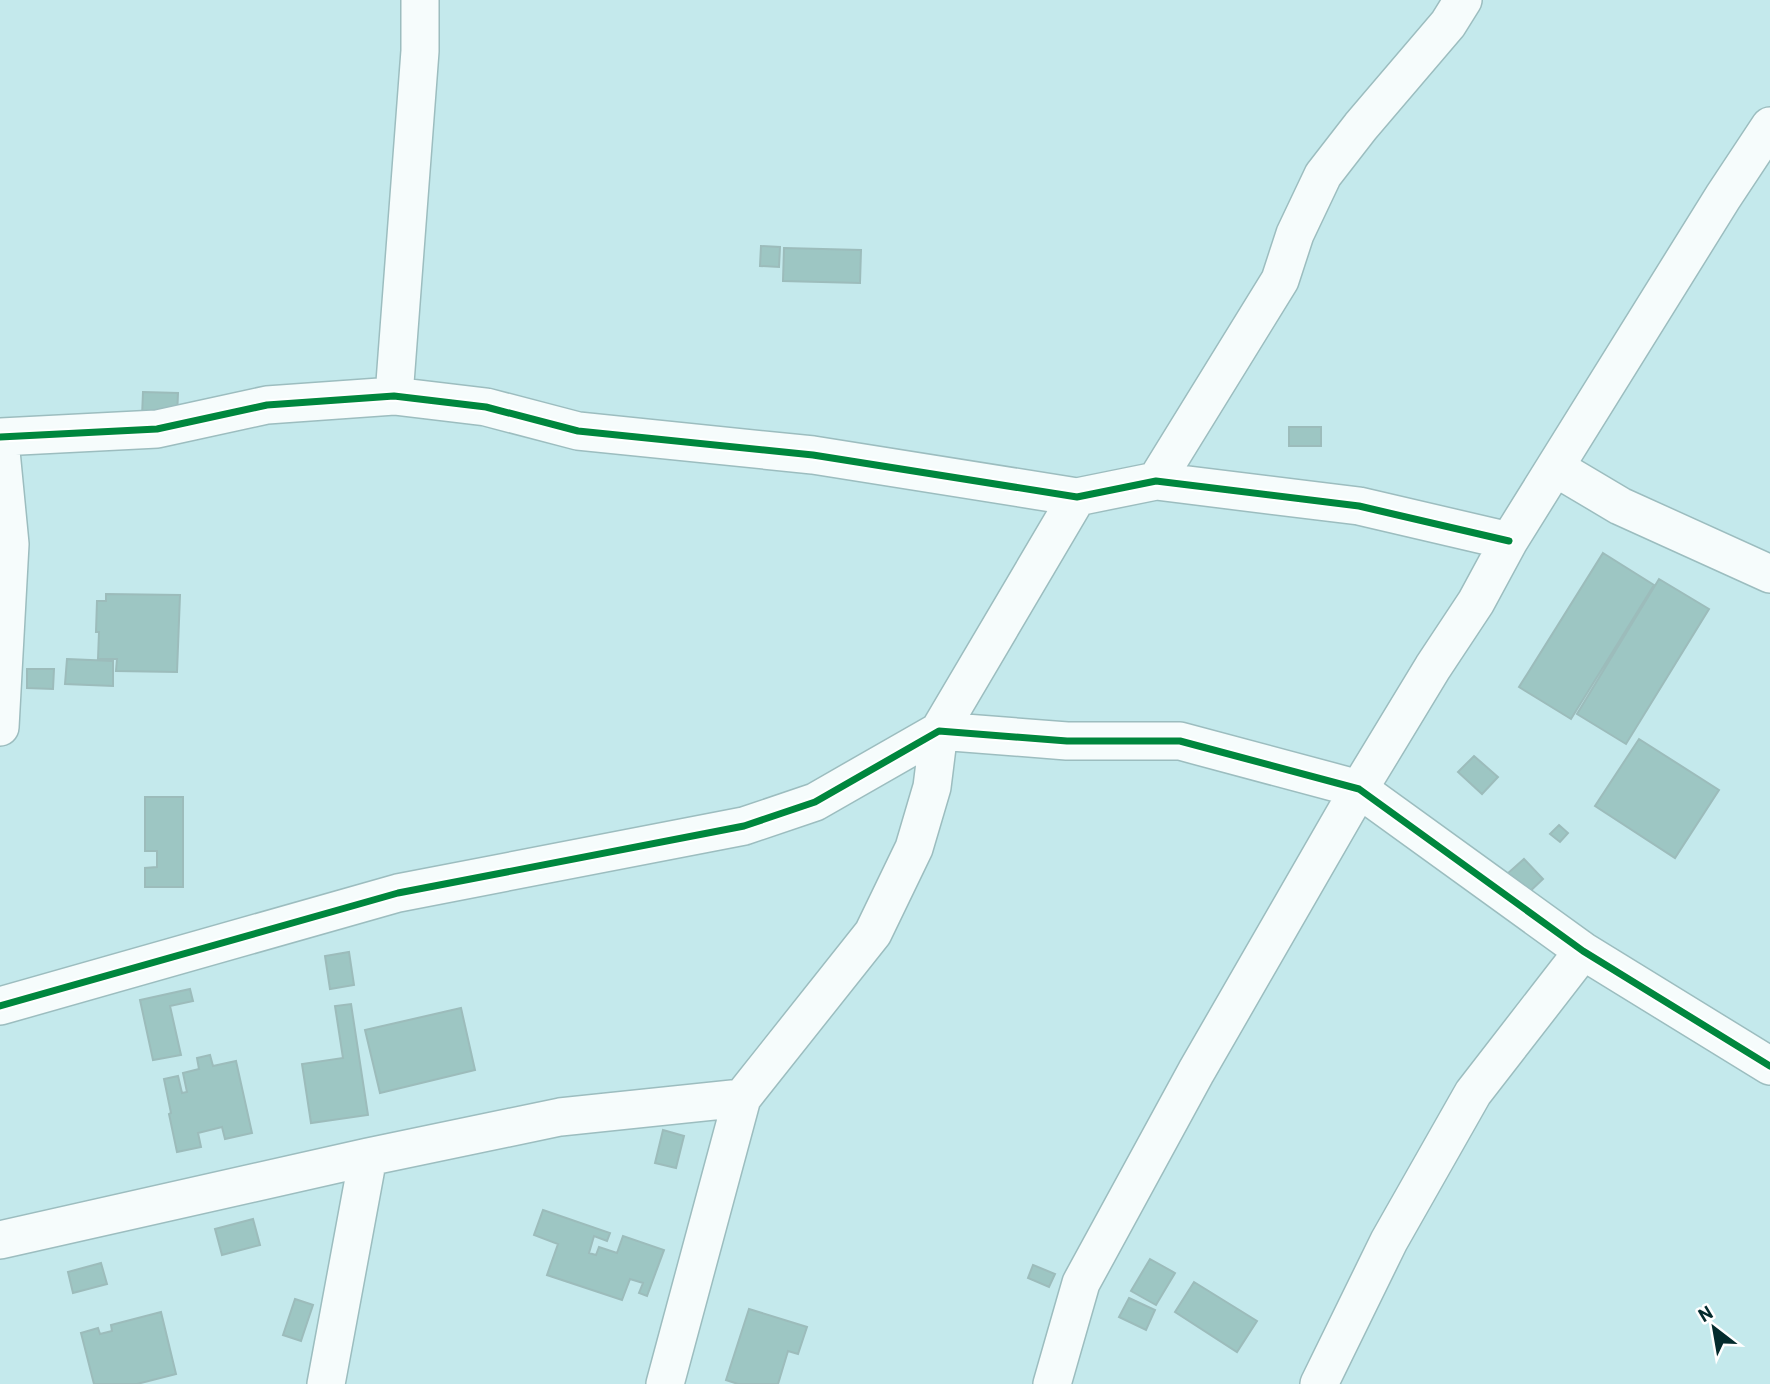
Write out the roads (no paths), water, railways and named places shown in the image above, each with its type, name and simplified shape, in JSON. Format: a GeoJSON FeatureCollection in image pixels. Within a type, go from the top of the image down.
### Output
{"type":"FeatureCollection","features":[{"type":"Feature","properties":{"kind":"street"},"geometry":{"type":"LineString","coordinates":[[394,396],[420,51],[420,0]]}},
{"type":"Feature","properties":{"kind":"street"},"geometry":{"type":"LineString","coordinates":[[1156,481],[1280,281],[1295,234],[1323,175],[1448,24],[1463,0]]}},
{"type":"Feature","properties":{"kind":"street"},"geometry":{"type":"LineString","coordinates":[[1052,1384],[1081,1283],[1203,1060],[1359,789],[1476,602],[1509,541],[1770,126]]}},
{"type":"Feature","properties":{"kind":"street"},"geometry":{"type":"LineString","coordinates":[[0,727],[10,544],[0,439],[157,429],[267,405],[394,396],[486,407],[578,431],[813,455],[1077,497],[1156,481],[1359,506],[1509,541]]}},
{"type":"Feature","properties":{"kind":"street"},"geometry":{"type":"LineString","coordinates":[[1556,468],[1620,506],[1770,574]]}},
{"type":"Feature","properties":{"kind":"street"},"geometry":{"type":"LineString","coordinates":[[665,1384],[742,1098],[873,933],[914,848],[932,787],[939,731],[1077,497]]}},
{"type":"Feature","properties":{"kind":"street"},"geometry":{"type":"LineString","coordinates":[[0,1006],[398,893],[744,826],[814,802],[939,731],[1067,741],[1181,741],[1359,789],[1583,951],[1770,1066]]}},
{"type":"Feature","properties":{"kind":"street"},"geometry":{"type":"LineString","coordinates":[[1319,1384],[1389,1241],[1473,1093],[1583,951]]}},
{"type":"Feature","properties":{"kind":"street"},"geometry":{"type":"LineString","coordinates":[[0,1240],[368,1157],[560,1117],[742,1098]]}},
{"type":"Feature","properties":{"kind":"street"},"geometry":{"type":"LineString","coordinates":[[326,1384],[368,1157]]}}]}
